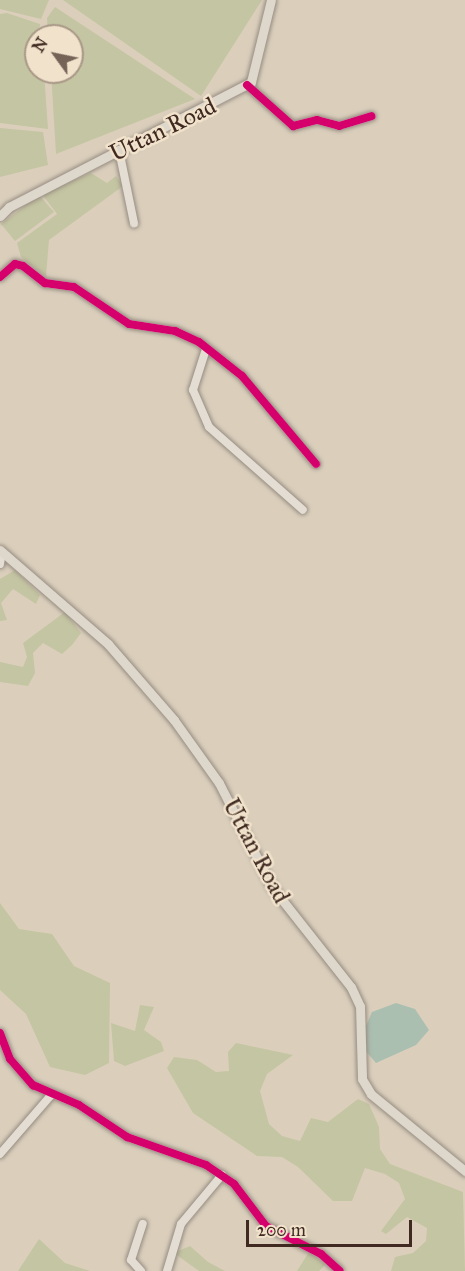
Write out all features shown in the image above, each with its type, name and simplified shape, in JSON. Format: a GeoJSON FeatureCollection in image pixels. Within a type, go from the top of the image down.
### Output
{"type":"FeatureCollection","features":[{"type":"Feature","properties":{"kind":"main road"},"geometry":{"type":"LineString","coordinates":[[247,85],[258,63],[271,0]]}},
{"type":"Feature","properties":{"kind":"main road","name":"Uttan Road"},"geometry":{"type":"LineString","coordinates":[[0,216],[119,150],[247,85]]}},
{"type":"Feature","properties":{"kind":"main road","name":"Uttan Road"},"geometry":{"type":"LineString","coordinates":[[1,551],[108,644],[174,720],[219,783],[272,887],[351,987],[360,1006],[357,1050],[367,1087],[405,1126],[465,1171]]}},
{"type":"Feature","properties":{"kind":"street"},"geometry":{"type":"LineString","coordinates":[[247,85],[293,126],[317,120],[339,126],[372,116]]}},
{"type":"Feature","properties":{"kind":"street"},"geometry":{"type":"LineString","coordinates":[[119,150],[134,223]]}},
{"type":"Feature","properties":{"kind":"street"},"geometry":{"type":"LineString","coordinates":[[0,277],[15,264],[23,266],[45,284],[74,287],[129,324],[176,331],[206,349],[242,376],[316,464]]}},
{"type":"Feature","properties":{"kind":"street"},"geometry":{"type":"LineString","coordinates":[[206,349],[193,390],[209,427],[303,510]]}},
{"type":"Feature","properties":{"kind":"street"},"geometry":{"type":"LineString","coordinates":[[0,564],[1,551]]}},
{"type":"Feature","properties":{"kind":"street"},"geometry":{"type":"LineString","coordinates":[[0,1033],[21,1074],[127,1137],[190,1156],[222,1175],[266,1226],[321,1254],[340,1271]]}},
{"type":"Feature","properties":{"kind":"street"},"geometry":{"type":"LineString","coordinates":[[0,1154],[52,1094]]}},
{"type":"Feature","properties":{"kind":"street"},"geometry":{"type":"LineString","coordinates":[[167,1271],[181,1224],[222,1175]]}},
{"type":"Feature","properties":{"kind":"street"},"geometry":{"type":"LineString","coordinates":[[141,1271],[131,1260],[143,1224]]}},
{"type":"Feature","properties":{"kind":"green space"},"geometry":{"type":"Polygon","coordinates":[[[0,0],[49,0],[41,19],[0,9],[0,0]]]}},
{"type":"Feature","properties":{"kind":"green space"},"geometry":{"type":"Polygon","coordinates":[[[63,0],[262,0],[201,96],[63,0]]]}},
{"type":"Feature","properties":{"kind":"green space"},"geometry":{"type":"Polygon","coordinates":[[[55,7],[81,24],[47,24],[47,18],[55,7]]]}},
{"type":"Feature","properties":{"kind":"green space"},"geometry":{"type":"Polygon","coordinates":[[[7,13],[40,24],[24,24],[24,84],[45,84],[48,129],[0,123],[0,14],[7,13]]]}},
{"type":"Feature","properties":{"kind":"green space"},"geometry":{"type":"Polygon","coordinates":[[[84,26],[195,99],[56,154],[52,84],[84,84],[84,26]]]}},
{"type":"Feature","properties":{"kind":"green space"},"geometry":{"type":"Polygon","coordinates":[[[0,128],[43,132],[48,165],[0,177],[0,128]]]}},
{"type":"Feature","properties":{"kind":"green space"},"geometry":{"type":"Polygon","coordinates":[[[91,173],[107,183],[116,176],[123,186],[49,240],[46,276],[21,257],[17,243],[57,214],[42,194],[91,173]]]}},
{"type":"Feature","properties":{"kind":"green space"},"geometry":{"type":"Polygon","coordinates":[[[39,195],[54,212],[15,241],[1,224],[39,195]]]}},
{"type":"Feature","properties":{"kind":"green space"},"geometry":{"type":"Polygon","coordinates":[[[15,570],[40,595],[36,604],[13,589],[1,603],[7,620],[0,621],[0,579],[15,570]]]}},
{"type":"Feature","properties":{"kind":"green space"},"geometry":{"type":"Polygon","coordinates":[[[65,612],[81,633],[72,645],[62,654],[43,643],[33,653],[35,673],[28,686],[0,682],[0,662],[23,667],[27,657],[23,643],[65,612]]]}},
{"type":"Feature","properties":{"kind":"green space"},"geometry":{"type":"Polygon","coordinates":[[[0,903],[19,929],[52,934],[74,966],[110,983],[109,1063],[85,1075],[50,1067],[26,1014],[0,990],[0,903]]]}},
{"type":"Feature","properties":{"kind":"green space"},"geometry":{"type":"Polygon","coordinates":[[[140,1005],[154,1007],[144,1030],[161,1042],[164,1051],[125,1066],[114,1061],[111,1023],[135,1031],[140,1005]]]}},
{"type":"Feature","properties":{"kind":"green space"},"geometry":{"type":"Polygon","coordinates":[[[236,1043],[293,1055],[267,1074],[260,1091],[269,1124],[282,1136],[300,1141],[311,1118],[328,1122],[358,1099],[369,1104],[379,1127],[380,1149],[390,1164],[463,1192],[465,1271],[391,1271],[395,1257],[413,1253],[426,1241],[427,1228],[407,1217],[386,1234],[381,1231],[405,1199],[399,1183],[385,1174],[365,1168],[352,1201],[333,1201],[298,1167],[282,1157],[257,1156],[193,1113],[167,1068],[174,1057],[197,1060],[216,1072],[229,1071],[228,1052],[236,1043]]]}},
{"type":"Feature","properties":{"kind":"green space"},"geometry":{"type":"Polygon","coordinates":[[[39,1239],[65,1263],[90,1271],[18,1271],[39,1239]]]}},
{"type":"Feature","properties":{"kind":"green space"},"geometry":{"type":"Polygon","coordinates":[[[190,1246],[208,1262],[225,1271],[199,1271],[174,1253],[190,1246]]]}},
{"type":"Feature","properties":{"kind":"green space"},"geometry":{"type":"Polygon","coordinates":[[[309,1252],[325,1265],[319,1271],[297,1271],[309,1252]]]}},
{"type":"Feature","properties":{"kind":"shaded area"},"geometry":{"type":"Polygon","coordinates":[[[396,1003],[415,1009],[429,1030],[416,1045],[376,1063],[364,1049],[366,1026],[372,1012],[396,1003]]]}},
{"type":"Feature","properties":{"kind":"cycle path"},"geometry":{"type":"LineString","coordinates":[[247,85],[293,126],[317,120],[339,126],[372,116]]}},
{"type":"Feature","properties":{"kind":"cycle path"},"geometry":{"type":"LineString","coordinates":[[0,277],[15,264],[23,266],[45,283],[74,287],[129,324],[175,331],[199,342],[242,376],[316,464]]}},
{"type":"Feature","properties":{"kind":"cycle path"},"geometry":{"type":"LineString","coordinates":[[0,1033],[10,1059],[33,1085],[79,1105],[127,1137],[206,1165],[234,1184],[266,1226],[321,1254],[340,1271]]}}]}
